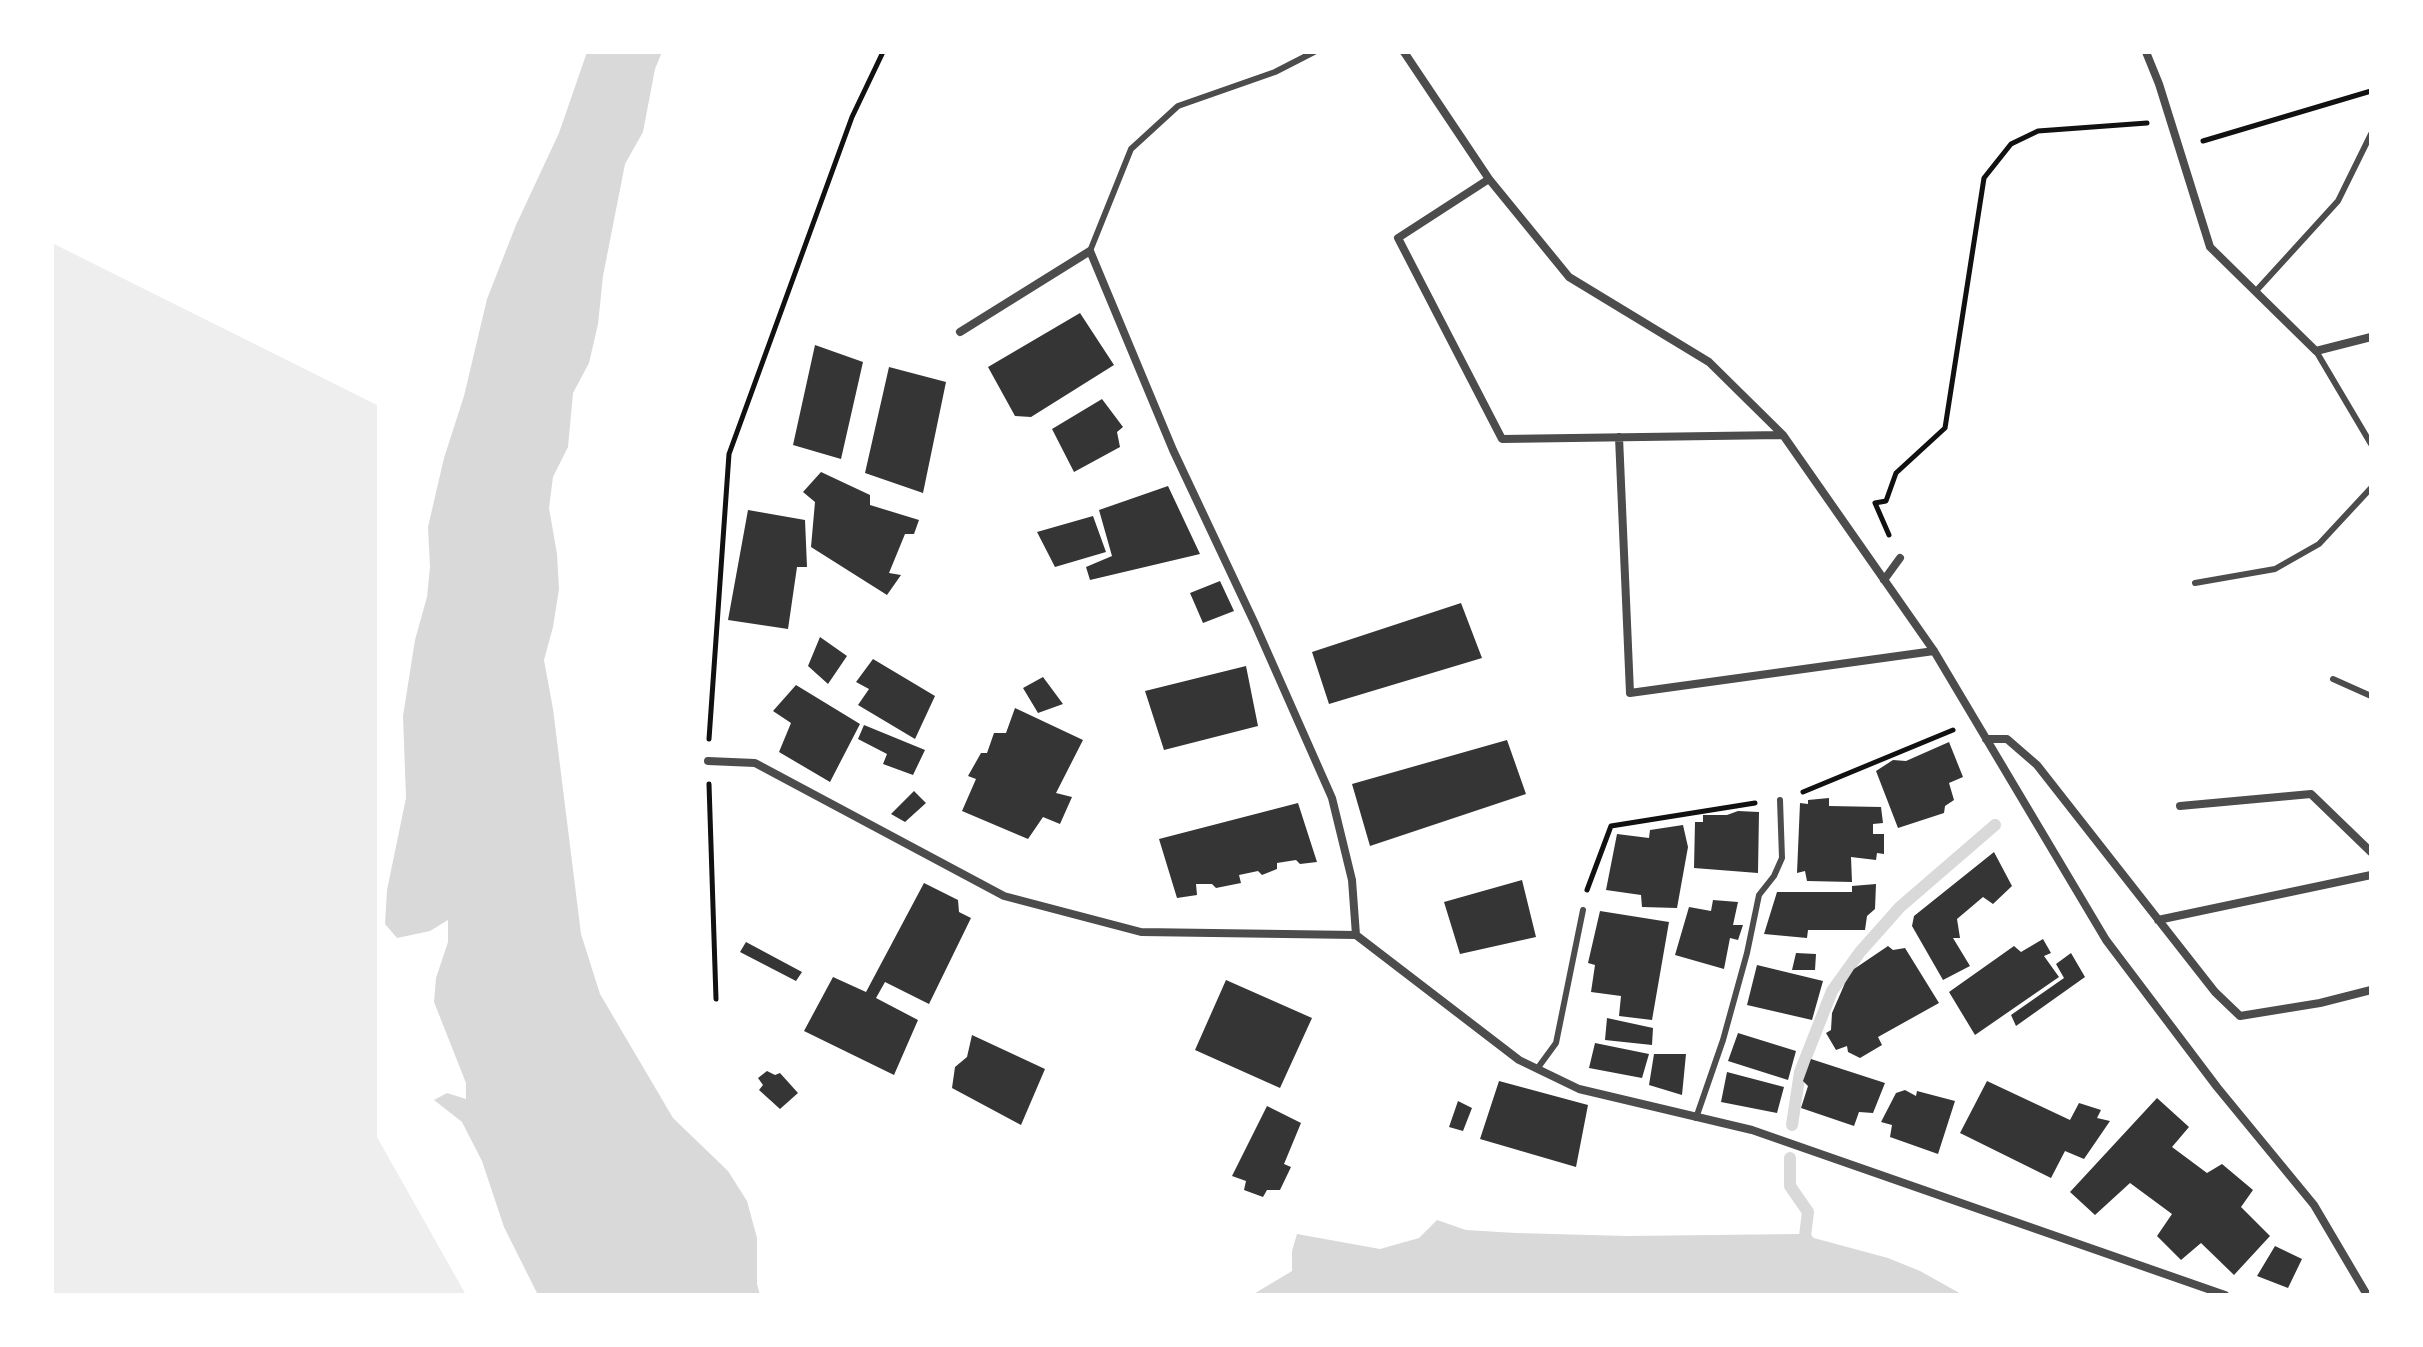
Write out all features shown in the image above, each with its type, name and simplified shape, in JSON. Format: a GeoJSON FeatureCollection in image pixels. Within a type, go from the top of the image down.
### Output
{"type":"FeatureCollection","features":[{"type":"Feature","properties":{"kind":"street"},"geometry":{"type":"LineString","coordinates":[[1404,52],[1489,179],[1569,277],[1709,362],[1783,435],[1934,651],[2106,940],[2217,1087],[2314,1205],[2367,1295]]}},
{"type":"Feature","properties":{"kind":"street"},"geometry":{"type":"LineString","coordinates":[[2146,52],[2210,247],[2316,351],[2371,337]]}},
{"type":"Feature","properties":{"kind":"street"},"geometry":{"type":"LineString","coordinates":[[1489,179],[1398,238],[1502,439],[1783,435]]}},
{"type":"Feature","properties":{"kind":"street"},"geometry":{"type":"LineString","coordinates":[[960,332],[1090,251],[1173,450],[1332,798],[1352,880],[1356,935]]}},
{"type":"Feature","properties":{"kind":"street"},"geometry":{"type":"LineString","coordinates":[[1619,437],[1630,693],[1934,651]]}},
{"type":"Feature","properties":{"kind":"street"},"geometry":{"type":"LineString","coordinates":[[1884,580],[1900,558]]}},
{"type":"Feature","properties":{"kind":"street"},"geometry":{"type":"LineString","coordinates":[[1986,739],[2007,739],[2037,765],[2215,992],[2240,1016],[2320,1003],[2371,990]]}},
{"type":"Feature","properties":{"kind":"street"},"geometry":{"type":"LineString","coordinates":[[708,761],[755,763],[1004,896],[1141,932],[1356,935],[1519,1060],[1579,1089],[1752,1130],[2225,1295]]}},
{"type":"Feature","properties":{"kind":"street"},"geometry":{"type":"LineString","coordinates":[[2180,806],[2311,794],[2371,852]]}},
{"type":"Feature","properties":{"kind":"street"},"geometry":{"type":"LineString","coordinates":[[2158,920],[2371,875]]}},
{"type":"Feature","properties":{"kind":"lane"},"geometry":{"type":"LineString","coordinates":[[1090,251],[1131,149],[1178,106],[1275,72],[1314,52]]}},
{"type":"Feature","properties":{"kind":"lane"},"geometry":{"type":"LineString","coordinates":[[2256,291],[2338,201],[2371,134]]}},
{"type":"Feature","properties":{"kind":"lane"},"geometry":{"type":"LineString","coordinates":[[2316,351],[2371,444]]}},
{"type":"Feature","properties":{"kind":"lane"},"geometry":{"type":"LineString","coordinates":[[2195,583],[2275,569],[2319,544],[2371,488]]}},
{"type":"Feature","properties":{"kind":"lane"},"geometry":{"type":"LineString","coordinates":[[2333,679],[2371,696]]}},
{"type":"Feature","properties":{"kind":"lane"},"geometry":{"type":"LineString","coordinates":[[1696,1118],[1723,1040],[1759,895],[1774,876],[1782,858],[1780,800]]}},
{"type":"Feature","properties":{"kind":"lane"},"geometry":{"type":"LineString","coordinates":[[1537,1069],[1556,1043],[1583,910]]}},
{"type":"Feature","properties":{"kind":"path"},"geometry":{"type":"LineString","coordinates":[[716,999],[708,761],[729,454],[852,117],[883,52]]}},
{"type":"Feature","properties":{"kind":"path"},"geometry":{"type":"LineString","coordinates":[[2180,149],[2371,91]]}},
{"type":"Feature","properties":{"kind":"path"},"geometry":{"type":"LineString","coordinates":[[1900,558],[1875,503],[1886,501],[1896,473],[1945,428],[1984,178],[2011,144],[2038,131],[2171,122]]}},
{"type":"Feature","properties":{"kind":"shaded area"},"geometry":{"type":"Polygon","coordinates":[[[587,52],[662,52],[655,69],[643,132],[625,164],[603,276],[598,324],[589,363],[573,393],[568,447],[553,477],[549,508],[559,589],[544,660],[581,934],[600,994],[673,1118],[728,1171],[747,1201],[757,1238],[757,1284],[760,1295],[538,1295],[504,1227],[482,1161],[462,1122],[434,1100],[447,1093],[466,1099],[466,1083],[434,1002],[436,978],[448,942],[448,920],[430,931],[397,938],[385,924],[387,890],[406,798],[403,716],[415,640],[427,597],[430,567],[428,527],[487,299],[516,225],[559,133],[587,52]]]}},
{"type":"Feature","properties":{"kind":"shaded area"},"geometry":{"type":"Polygon","coordinates":[[[52,243],[377,405],[377,1137],[466,1295],[52,1295],[52,243]]]}},
{"type":"Feature","properties":{"kind":"shaded area"},"geometry":{"type":"Polygon","coordinates":[[[1437,1220],[1466,1230],[1516,1233],[1627,1236],[1799,1234],[1888,1258],[1920,1271],[1963,1295],[1252,1295],[1292,1271],[1292,1251],[1297,1234],[1380,1249],[1419,1238],[1437,1220]]]}},
{"type":"Feature","properties":{"kind":"building"},"geometry":{"type":"Polygon","coordinates":[[[1080,313],[1114,365],[1031,417],[1015,416],[988,367],[1080,313]]]}},
{"type":"Feature","properties":{"kind":"building"},"geometry":{"type":"Polygon","coordinates":[[[815,345],[863,362],[841,459],[793,445],[815,345]]]}},
{"type":"Feature","properties":{"kind":"building"},"geometry":{"type":"Polygon","coordinates":[[[889,367],[946,382],[923,493],[865,473],[889,367]]]}},
{"type":"Feature","properties":{"kind":"building"},"geometry":{"type":"Polygon","coordinates":[[[1102,399],[1123,427],[1117,432],[1120,447],[1074,472],[1052,429],[1102,399]]]}},
{"type":"Feature","properties":{"kind":"building"},"geometry":{"type":"Polygon","coordinates":[[[821,472],[870,495],[870,505],[919,520],[914,534],[905,534],[889,573],[901,575],[887,595],[811,547],[815,502],[803,492],[821,472]]]}},
{"type":"Feature","properties":{"kind":"building"},"geometry":{"type":"Polygon","coordinates":[[[1168,486],[1200,554],[1090,580],[1086,567],[1112,556],[1099,510],[1168,486]]]}},
{"type":"Feature","properties":{"kind":"building"},"geometry":{"type":"Polygon","coordinates":[[[748,510],[805,520],[807,567],[797,567],[788,629],[728,620],[748,510]]]}},
{"type":"Feature","properties":{"kind":"building"},"geometry":{"type":"Polygon","coordinates":[[[1093,516],[1106,552],[1055,567],[1037,532],[1093,516]]]}},
{"type":"Feature","properties":{"kind":"building"},"geometry":{"type":"Polygon","coordinates":[[[1220,581],[1234,611],[1203,623],[1190,593],[1220,581]]]}},
{"type":"Feature","properties":{"kind":"building"},"geometry":{"type":"Polygon","coordinates":[[[1461,603],[1482,658],[1329,704],[1312,652],[1461,603]]]}},
{"type":"Feature","properties":{"kind":"building"},"geometry":{"type":"Polygon","coordinates":[[[820,637],[847,656],[828,684],[808,666],[820,637]]]}},
{"type":"Feature","properties":{"kind":"building"},"geometry":{"type":"Polygon","coordinates":[[[873,659],[935,696],[915,739],[858,705],[869,689],[856,682],[873,659]]]}},
{"type":"Feature","properties":{"kind":"building"},"geometry":{"type":"Polygon","coordinates":[[[1246,666],[1258,726],[1164,750],[1145,691],[1246,666]]]}},
{"type":"Feature","properties":{"kind":"building"},"geometry":{"type":"Polygon","coordinates":[[[1043,677],[1063,704],[1038,713],[1023,688],[1043,677]]]}},
{"type":"Feature","properties":{"kind":"building"},"geometry":{"type":"Polygon","coordinates":[[[796,685],[860,724],[830,782],[779,752],[791,723],[773,711],[796,685]]]}},
{"type":"Feature","properties":{"kind":"building"},"geometry":{"type":"Polygon","coordinates":[[[1015,708],[1083,740],[1056,793],[1072,797],[1060,824],[1043,817],[1028,839],[962,811],[976,779],[968,776],[981,753],[987,753],[994,733],[1006,733],[1015,708]]]}},
{"type":"Feature","properties":{"kind":"building"},"geometry":{"type":"Polygon","coordinates":[[[864,725],[925,750],[913,775],[883,764],[887,754],[858,739],[864,725]]]}},
{"type":"Feature","properties":{"kind":"building"},"geometry":{"type":"Polygon","coordinates":[[[1507,740],[1526,794],[1370,846],[1352,784],[1507,740]]]}},
{"type":"Feature","properties":{"kind":"building"},"geometry":{"type":"Polygon","coordinates":[[[1949,742],[1963,777],[1949,783],[1954,800],[1945,806],[1944,813],[1898,828],[1876,771],[1893,760],[1906,761],[1949,742]]]}},
{"type":"Feature","properties":{"kind":"building"},"geometry":{"type":"Polygon","coordinates":[[[914,791],[926,803],[905,822],[891,814],[914,791]]]}},
{"type":"Feature","properties":{"kind":"building"},"geometry":{"type":"Polygon","coordinates":[[[1829,798],[1829,806],[1881,807],[1883,823],[1873,824],[1873,834],[1884,834],[1884,854],[1877,853],[1876,860],[1851,857],[1852,882],[1807,881],[1805,871],[1797,873],[1800,803],[1829,798]]]}},
{"type":"Feature","properties":{"kind":"building"},"geometry":{"type":"Polygon","coordinates":[[[1298,803],[1317,862],[1300,864],[1296,860],[1277,863],[1277,869],[1262,875],[1258,871],[1239,875],[1241,883],[1216,888],[1212,884],[1196,884],[1197,895],[1177,898],[1159,839],[1298,803]]]}},
{"type":"Feature","properties":{"kind":"building"},"geometry":{"type":"Polygon","coordinates":[[[1738,811],[1759,812],[1758,873],[1694,868],[1695,822],[1703,822],[1703,815],[1727,815],[1738,811]]]}},
{"type":"Feature","properties":{"kind":"building"},"geometry":{"type":"Polygon","coordinates":[[[1683,825],[1688,847],[1677,908],[1642,907],[1641,895],[1606,890],[1617,834],[1649,838],[1650,830],[1683,825]]]}},
{"type":"Feature","properties":{"kind":"building"},"geometry":{"type":"Polygon","coordinates":[[[1994,852],[2012,886],[1993,904],[1983,897],[1957,919],[1960,938],[1953,938],[1970,966],[1943,980],[1912,926],[1914,916],[1994,852]]]}},
{"type":"Feature","properties":{"kind":"building"},"geometry":{"type":"Polygon","coordinates":[[[1522,880],[1536,937],[1460,954],[1444,902],[1522,880]]]}},
{"type":"Feature","properties":{"kind":"building"},"geometry":{"type":"Polygon","coordinates":[[[924,883],[958,900],[959,912],[971,918],[929,1004],[885,982],[876,998],[918,1020],[894,1075],[804,1031],[833,977],[866,992],[924,883]]]}},
{"type":"Feature","properties":{"kind":"building"},"geometry":{"type":"Polygon","coordinates":[[[1876,884],[1875,909],[1867,916],[1865,930],[1808,930],[1807,938],[1764,934],[1777,892],[1852,892],[1852,886],[1876,884]]]}},
{"type":"Feature","properties":{"kind":"building"},"geometry":{"type":"Polygon","coordinates":[[[1713,900],[1738,902],[1733,925],[1743,925],[1738,940],[1730,938],[1724,969],[1675,955],[1689,907],[1711,911],[1713,900]]]}},
{"type":"Feature","properties":{"kind":"building"},"geometry":{"type":"Polygon","coordinates":[[[1600,911],[1669,922],[1652,1020],[1619,1016],[1621,996],[1591,992],[1595,965],[1588,963],[1600,911]]]}},
{"type":"Feature","properties":{"kind":"building"},"geometry":{"type":"Polygon","coordinates":[[[2043,939],[2051,953],[2044,956],[2059,977],[1975,1035],[1949,992],[2014,946],[2021,952],[2043,939]]]}},
{"type":"Feature","properties":{"kind":"building"},"geometry":{"type":"Polygon","coordinates":[[[746,942],[802,972],[796,981],[740,952],[746,942]]]}},
{"type":"Feature","properties":{"kind":"building"},"geometry":{"type":"Polygon","coordinates":[[[1888,946],[1893,950],[1905,948],[1939,1003],[1878,1037],[1882,1045],[1860,1058],[1848,1052],[1847,1046],[1836,1050],[1826,1033],[1831,1030],[1832,1013],[1845,983],[1854,969],[1888,946]]]}},
{"type":"Feature","properties":{"kind":"building"},"geometry":{"type":"Polygon","coordinates":[[[1796,953],[1816,954],[1815,970],[1792,970],[1796,953]]]}},
{"type":"Feature","properties":{"kind":"building"},"geometry":{"type":"Polygon","coordinates":[[[2071,953],[2085,977],[2016,1026],[2011,1015],[2064,978],[2056,964],[2071,953]]]}},
{"type":"Feature","properties":{"kind":"building"},"geometry":{"type":"Polygon","coordinates":[[[1757,965],[1823,981],[1812,1020],[1747,1005],[1757,965]]]}},
{"type":"Feature","properties":{"kind":"building"},"geometry":{"type":"Polygon","coordinates":[[[1226,980],[1312,1018],[1280,1088],[1195,1050],[1226,980]]]}},
{"type":"Feature","properties":{"kind":"building"},"geometry":{"type":"Polygon","coordinates":[[[1607,1018],[1653,1028],[1652,1045],[1605,1040],[1607,1018]]]}},
{"type":"Feature","properties":{"kind":"building"},"geometry":{"type":"Polygon","coordinates":[[[1738,1033],[1796,1051],[1788,1080],[1728,1061],[1738,1033]]]}},
{"type":"Feature","properties":{"kind":"building"},"geometry":{"type":"Polygon","coordinates":[[[972,1035],[1045,1069],[1021,1125],[952,1088],[955,1067],[967,1057],[972,1035]]]}},
{"type":"Feature","properties":{"kind":"building"},"geometry":{"type":"Polygon","coordinates":[[[1595,1043],[1649,1054],[1642,1078],[1589,1068],[1595,1043]]]}},
{"type":"Feature","properties":{"kind":"building"},"geometry":{"type":"Polygon","coordinates":[[[1654,1054],[1686,1054],[1682,1095],[1649,1085],[1654,1054]]]}},
{"type":"Feature","properties":{"kind":"building"},"geometry":{"type":"Polygon","coordinates":[[[1811,1059],[1885,1083],[1873,1113],[1859,1112],[1854,1126],[1801,1108],[1808,1086],[1803,1081],[1811,1059]]]}},
{"type":"Feature","properties":{"kind":"building"},"geometry":{"type":"Polygon","coordinates":[[[767,1071],[775,1075],[780,1073],[798,1093],[780,1109],[759,1090],[763,1085],[758,1078],[767,1071]]]}},
{"type":"Feature","properties":{"kind":"building"},"geometry":{"type":"Polygon","coordinates":[[[1727,1072],[1784,1087],[1777,1113],[1721,1102],[1727,1072]]]}},
{"type":"Feature","properties":{"kind":"building"},"geometry":{"type":"Polygon","coordinates":[[[1499,1081],[1588,1105],[1576,1167],[1480,1139],[1499,1081]]]}},
{"type":"Feature","properties":{"kind":"building"},"geometry":{"type":"Polygon","coordinates":[[[1987,1081],[2070,1120],[2079,1103],[2101,1110],[2097,1118],[2110,1121],[2084,1159],[2065,1151],[2051,1178],[1960,1133],[1987,1081]]]}},
{"type":"Feature","properties":{"kind":"building"},"geometry":{"type":"Polygon","coordinates":[[[1905,1090],[1916,1096],[1917,1091],[1955,1101],[1938,1154],[1890,1137],[1892,1125],[1881,1122],[1896,1093],[1905,1090]]]}},
{"type":"Feature","properties":{"kind":"building"},"geometry":{"type":"Polygon","coordinates":[[[2157,1098],[2189,1127],[2172,1147],[2207,1173],[2222,1164],[2253,1190],[2241,1207],[2270,1236],[2234,1275],[2201,1243],[2181,1260],[2157,1236],[2172,1214],[2130,1183],[2095,1215],[2070,1192],[2157,1098]]]}},
{"type":"Feature","properties":{"kind":"building"},"geometry":{"type":"Polygon","coordinates":[[[1458,1101],[1472,1108],[1463,1131],[1449,1127],[1458,1101]]]}},
{"type":"Feature","properties":{"kind":"building"},"geometry":{"type":"Polygon","coordinates":[[[1267,1106],[1301,1123],[1284,1164],[1291,1167],[1280,1190],[1267,1190],[1263,1197],[1244,1190],[1246,1181],[1232,1176],[1267,1106]]]}},
{"type":"Feature","properties":{"kind":"building"},"geometry":{"type":"Polygon","coordinates":[[[2275,1246],[2302,1259],[2288,1288],[2257,1276],[2275,1246]]]}},
{"type":"Feature","properties":{"kind":"waterway"},"geometry":{"type":"LineString","coordinates":[[1792,1125],[1800,1072],[1832,991],[1860,952],[1900,907],[1995,825]]}},
{"type":"Feature","properties":{"kind":"waterway"},"geometry":{"type":"LineString","coordinates":[[1790,1158],[1790,1186],[1808,1212],[1805,1236],[1812,1247]]}}]}
